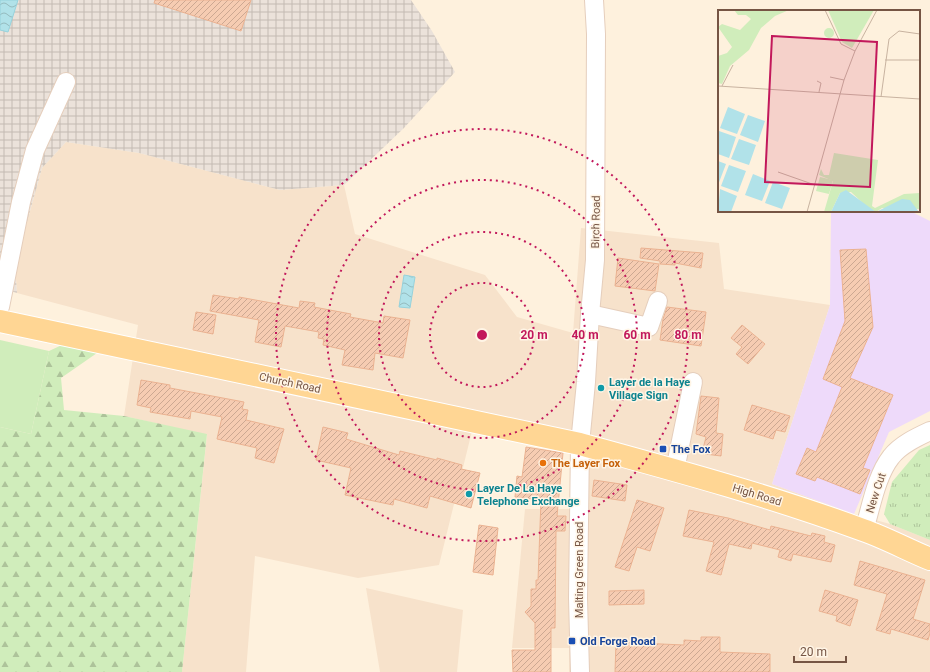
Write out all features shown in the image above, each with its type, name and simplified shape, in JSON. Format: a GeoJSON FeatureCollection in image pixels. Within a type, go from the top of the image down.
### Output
{"type":"FeatureCollection","features":[{"type":"Feature","properties":{"kind":"main road","name":"Church Road"},"geometry":{"type":"LineString","coordinates":[[0,321],[580,444]]}},
{"type":"Feature","properties":{"kind":"main road","name":"High Road"},"geometry":{"type":"LineString","coordinates":[[580,444],[674,470],[786,504],[864,530],[930,559]]}},
{"type":"Feature","properties":{"kind":"street","name":"Birch Road"},"geometry":{"type":"LineString","coordinates":[[580,444],[596,252],[596,34],[594,0]]}},
{"type":"Feature","properties":{"kind":"street"},"geometry":{"type":"LineString","coordinates":[[0,307],[21,202],[35,150],[66,82]]}},
{"type":"Feature","properties":{"kind":"street"},"geometry":{"type":"LineString","coordinates":[[590,314],[650,327],[658,302]]}},
{"type":"Feature","properties":{"kind":"street"},"geometry":{"type":"LineString","coordinates":[[674,470],[693,382]]}},
{"type":"Feature","properties":{"kind":"street","name":"New Cut"},"geometry":{"type":"LineString","coordinates":[[864,530],[881,475],[891,456],[906,444],[930,431]]}},
{"type":"Feature","properties":{"kind":"street","name":"Malting Green Road"},"geometry":{"type":"LineString","coordinates":[[580,444],[578,598],[580,672]]}},
{"type":"Feature","properties":{"kind":"shaded area"},"geometry":{"type":"Polygon","coordinates":[[[0,0],[411,0],[432,31],[455,72],[404,128],[344,185],[280,190],[139,153],[66,142],[42,168],[15,265],[17,293],[0,288],[0,0]]]}},
{"type":"Feature","properties":{"kind":"shaded area"},"geometry":{"type":"Polygon","coordinates":[[[66,142],[139,153],[280,190],[344,185],[355,234],[485,275],[517,317],[573,333],[581,228],[719,243],[724,289],[830,305],[772,484],[854,514],[890,524],[930,540],[930,672],[569,672],[569,648],[512,648],[525,509],[570,509],[573,451],[472,431],[439,565],[358,578],[255,556],[246,672],[182,672],[207,435],[124,416],[138,325],[17,293],[15,265],[42,168],[66,142]]]}},
{"type":"Feature","properties":{"kind":"shaded area"},"geometry":{"type":"Polygon","coordinates":[[[831,212],[912,212],[930,221],[930,411],[889,432],[854,514],[772,484],[830,305],[831,212]]]}},
{"type":"Feature","properties":{"kind":"shaded area"},"geometry":{"type":"Polygon","coordinates":[[[366,588],[463,610],[457,672],[380,672],[366,588]]]}},
{"type":"Feature","properties":{"kind":"green space"},"geometry":{"type":"Polygon","coordinates":[[[0,340],[49,351],[31,434],[0,427],[0,340]]]}},
{"type":"Feature","properties":{"kind":"green space"},"geometry":{"type":"Polygon","coordinates":[[[64,344],[82,346],[97,353],[61,378],[64,410],[124,416],[207,434],[182,672],[0,672],[0,427],[31,434],[49,351],[64,344]]]}},
{"type":"Feature","properties":{"kind":"green space"},"geometry":{"type":"Polygon","coordinates":[[[930,445],[930,540],[890,524],[884,514],[892,482],[919,450],[930,445]]]}},
{"type":"Feature","properties":{"kind":"water"},"geometry":{"type":"Polygon","coordinates":[[[0,0],[18,0],[8,32],[0,30],[0,0]]]}},
{"type":"Feature","properties":{"kind":"water"},"geometry":{"type":"Polygon","coordinates":[[[404,275],[415,277],[410,308],[399,307],[404,275]]]}},
{"type":"Feature","properties":{"kind":"building"},"geometry":{"type":"Polygon","coordinates":[[[155,0],[251,0],[241,31],[154,3],[155,0]]]}},
{"type":"Feature","properties":{"kind":"building"},"geometry":{"type":"Polygon","coordinates":[[[641,248],[703,253],[701,268],[675,263],[675,265],[660,264],[660,261],[640,258],[641,248]]]}},
{"type":"Feature","properties":{"kind":"building"},"geometry":{"type":"Polygon","coordinates":[[[866,249],[873,327],[850,378],[893,395],[863,468],[870,470],[860,494],[817,477],[815,481],[796,474],[807,448],[816,452],[842,387],[823,379],[845,321],[840,250],[866,249]]]}},
{"type":"Feature","properties":{"kind":"building"},"geometry":{"type":"Polygon","coordinates":[[[618,258],[659,264],[655,291],[615,286],[618,258]]]}},
{"type":"Feature","properties":{"kind":"building"},"geometry":{"type":"Polygon","coordinates":[[[213,295],[239,299],[239,297],[299,308],[300,301],[315,303],[314,307],[351,314],[350,317],[383,323],[384,316],[410,320],[403,358],[375,353],[373,370],[342,365],[345,350],[323,345],[324,339],[318,338],[319,332],[285,326],[281,347],[255,342],[259,320],[210,311],[213,295]]]}},
{"type":"Feature","properties":{"kind":"building"},"geometry":{"type":"Polygon","coordinates":[[[667,307],[706,312],[701,346],[660,340],[663,319],[667,307]]]}},
{"type":"Feature","properties":{"kind":"building"},"geometry":{"type":"Polygon","coordinates":[[[196,312],[216,315],[213,334],[193,330],[196,312]]]}},
{"type":"Feature","properties":{"kind":"building"},"geometry":{"type":"Polygon","coordinates":[[[742,325],[765,344],[748,364],[736,354],[742,347],[731,338],[742,325]]]}},
{"type":"Feature","properties":{"kind":"building"},"geometry":{"type":"Polygon","coordinates":[[[141,380],[170,385],[170,388],[244,402],[242,409],[248,410],[246,420],[284,429],[274,463],[255,458],[257,448],[217,439],[222,417],[191,411],[190,419],[150,412],[151,408],[137,405],[141,380]]]}},
{"type":"Feature","properties":{"kind":"building"},"geometry":{"type":"Polygon","coordinates":[[[701,396],[719,398],[716,433],[723,434],[721,456],[705,454],[705,449],[703,449],[706,437],[696,434],[701,396]]]}},
{"type":"Feature","properties":{"kind":"building"},"geometry":{"type":"Polygon","coordinates":[[[752,405],[790,416],[785,432],[776,430],[773,439],[744,430],[752,405]]]}},
{"type":"Feature","properties":{"kind":"building"},"geometry":{"type":"Polygon","coordinates":[[[323,427],[348,433],[346,439],[399,455],[400,451],[437,460],[437,458],[462,465],[461,469],[480,473],[471,508],[430,496],[427,508],[394,499],[393,505],[345,495],[351,468],[316,460],[323,427]]]}},
{"type":"Feature","properties":{"kind":"building"},"geometry":{"type":"Polygon","coordinates":[[[526,447],[563,453],[557,516],[566,516],[565,531],[556,531],[555,628],[551,628],[551,672],[513,672],[512,650],[535,650],[535,623],[525,612],[531,606],[531,589],[536,589],[536,580],[538,580],[541,500],[515,497],[517,476],[522,477],[526,447]]]}},
{"type":"Feature","properties":{"kind":"building"},"geometry":{"type":"Polygon","coordinates":[[[594,480],[627,485],[625,501],[592,496],[594,480]]]}},
{"type":"Feature","properties":{"kind":"building"},"geometry":{"type":"Polygon","coordinates":[[[637,500],[664,508],[650,551],[637,547],[629,571],[615,567],[637,500]]]}},
{"type":"Feature","properties":{"kind":"building"},"geometry":{"type":"Polygon","coordinates":[[[689,510],[728,518],[770,530],[771,526],[811,536],[812,533],[825,536],[824,542],[835,545],[831,562],[793,554],[791,561],[778,557],[780,550],[752,543],[751,549],[729,544],[721,575],[706,571],[714,542],[683,536],[689,510]]]}},
{"type":"Feature","properties":{"kind":"building"},"geometry":{"type":"Polygon","coordinates":[[[479,525],[498,528],[493,575],[473,572],[479,525]]]}},
{"type":"Feature","properties":{"kind":"building"},"geometry":{"type":"Polygon","coordinates":[[[860,561],[925,580],[913,619],[930,624],[928,640],[891,629],[890,634],[876,630],[887,594],[854,585],[860,561]]]}},
{"type":"Feature","properties":{"kind":"building"},"geometry":{"type":"Polygon","coordinates":[[[644,590],[644,604],[609,605],[609,591],[644,590]]]}},
{"type":"Feature","properties":{"kind":"building"},"geometry":{"type":"Polygon","coordinates":[[[825,590],[858,600],[850,626],[836,621],[837,616],[819,611],[825,590]]]}},
{"type":"Feature","properties":{"kind":"building"},"geometry":{"type":"Polygon","coordinates":[[[701,637],[720,637],[720,652],[770,654],[770,672],[615,672],[616,642],[684,645],[684,640],[701,641],[701,637]]]}},
{"type":"Feature","properties":{"kind":"place","name":"Layer de la Haye Village Sign"},"geometry":{"type":"Point","coordinates":[601,388]}},
{"type":"Feature","properties":{"kind":"place","name":"The Fox"},"geometry":{"type":"Point","coordinates":[663,449]}},
{"type":"Feature","properties":{"kind":"place","name":"The Layer Fox"},"geometry":{"type":"Point","coordinates":[543,463]}},
{"type":"Feature","properties":{"kind":"place","name":"Layer De La Haye Telephone Exchange"},"geometry":{"type":"Point","coordinates":[469,494]}},
{"type":"Feature","properties":{"kind":"place","name":"Old Forge Road"},"geometry":{"type":"Point","coordinates":[572,641]}}]}
